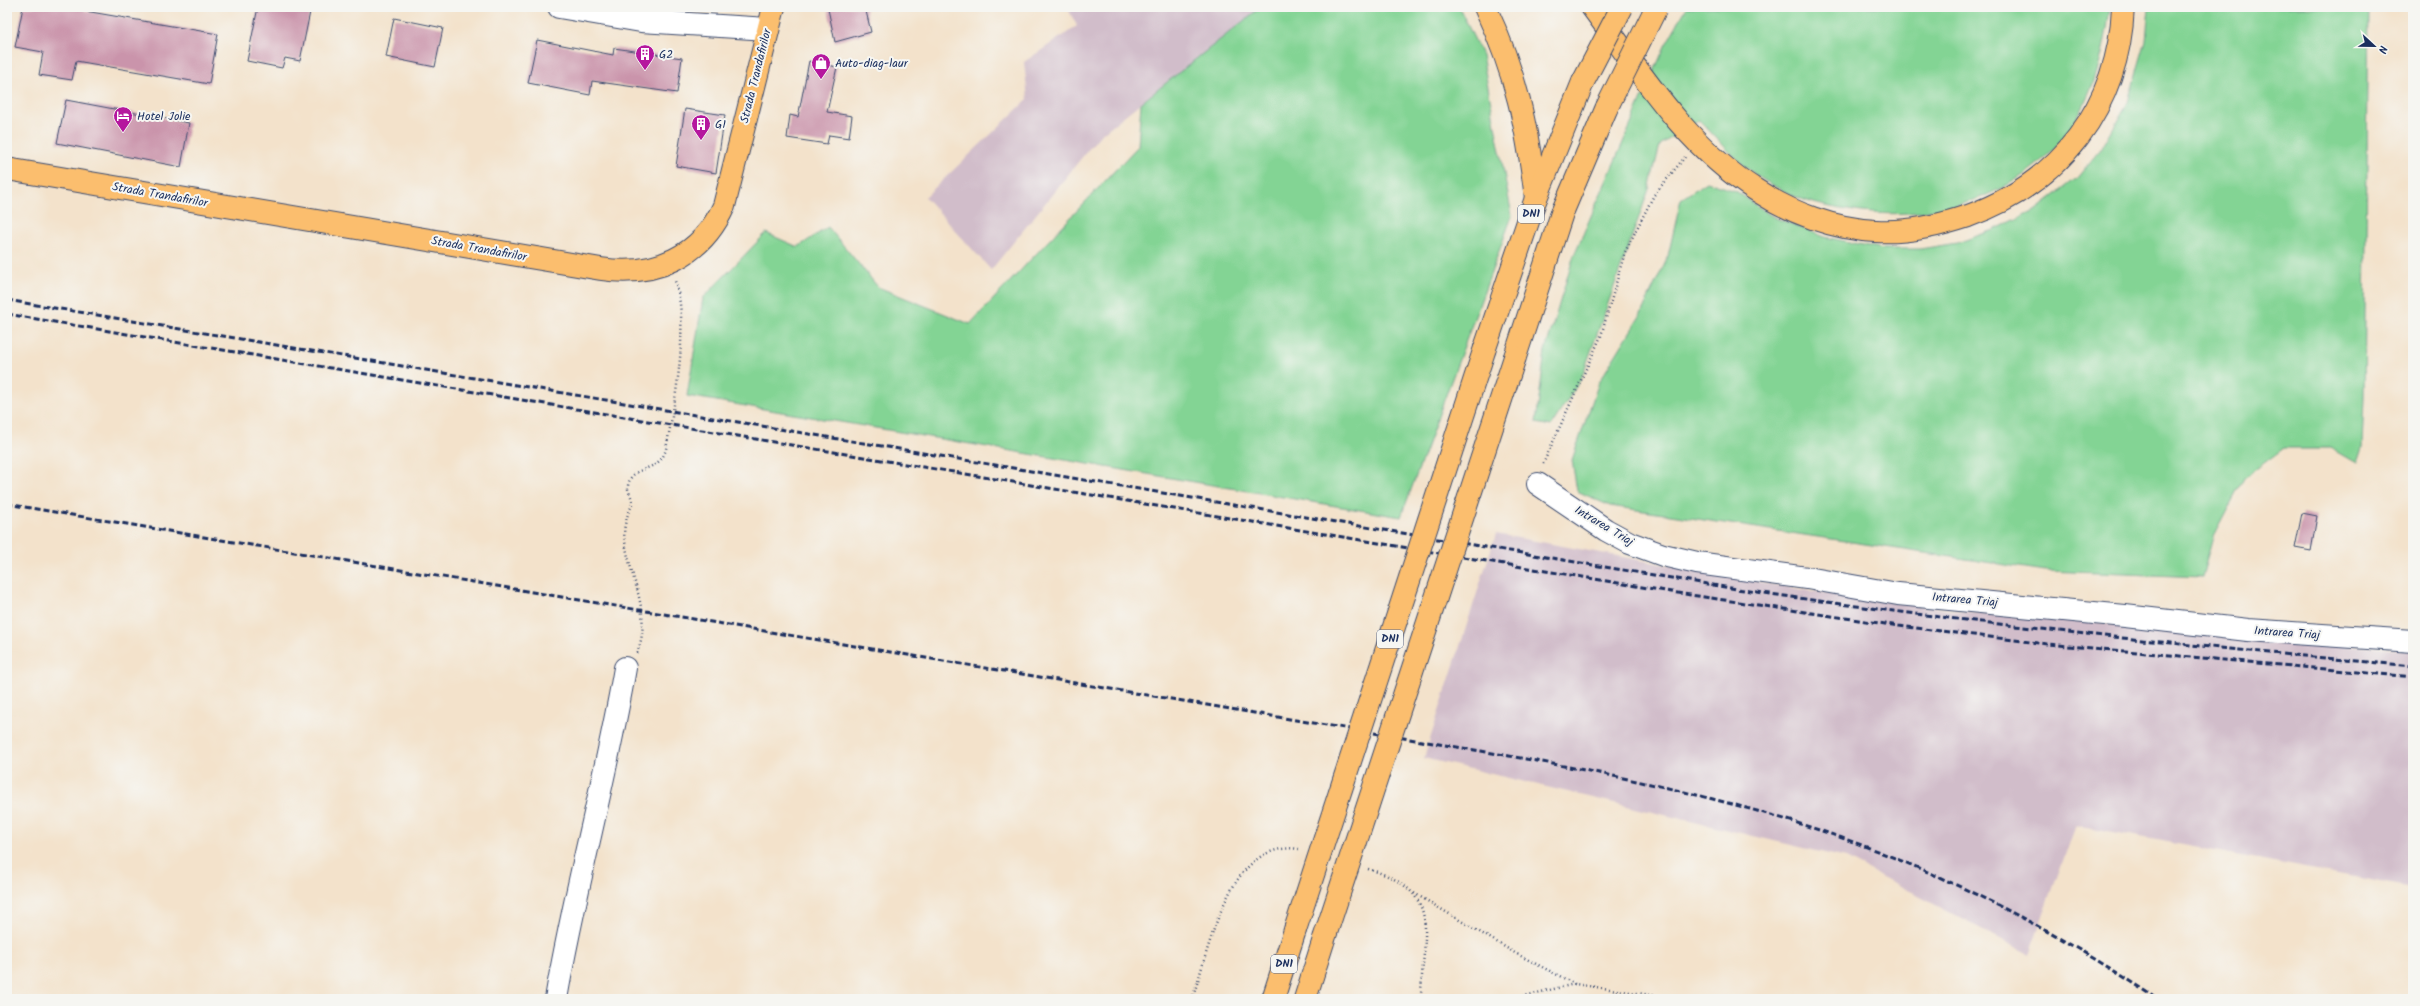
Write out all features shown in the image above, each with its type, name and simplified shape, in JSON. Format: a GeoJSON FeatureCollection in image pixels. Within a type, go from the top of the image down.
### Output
{"type":"FeatureCollection","features":[{"type":"Feature","properties":{"kind":"main road","name":"Strada Trandafirilor"},"geometry":{"type":"LineString","coordinates":[[7,169],[601,269],[645,270],[669,263],[690,250],[710,232],[724,206],[774,7]]}},
{"type":"Feature","properties":{"kind":"main road"},"geometry":{"type":"LineString","coordinates":[[1485,7],[1500,38],[1518,89],[1524,115],[1536,198]]}},
{"type":"Feature","properties":{"kind":"main road"},"geometry":{"type":"LineString","coordinates":[[1592,7],[1645,79],[1698,144],[1736,177],[1757,191],[1800,214],[1853,229],[1900,231],[1953,221],[2005,201],[2028,187],[2050,170],[2069,150],[2085,129],[2109,79],[2116,54],[2123,7]]}},
{"type":"Feature","properties":{"kind":"main road","name":"DN1"},"geometry":{"type":"LineString","coordinates":[[1273,999],[1485,348],[1536,198],[1583,82],[1622,7]]}},
{"type":"Feature","properties":{"kind":"main road","name":"DN1"},"geometry":{"type":"LineString","coordinates":[[1305,999],[1562,213],[1606,107],[1657,8]]}},
{"type":"Feature","properties":{"kind":"street"},"geometry":{"type":"LineString","coordinates":[[559,7],[641,21],[768,29]]}},
{"type":"Feature","properties":{"kind":"street"},"geometry":{"type":"LineString","coordinates":[[641,21],[658,7]]}},
{"type":"Feature","properties":{"kind":"street","name":"Intrarea Triaj"},"geometry":{"type":"LineString","coordinates":[[1538,484],[1606,530],[1630,543],[1663,555],[1697,563],[1807,578],[1898,594],[2125,616],[2248,630],[2413,641]]}},
{"type":"Feature","properties":{"kind":"street"},"geometry":{"type":"LineString","coordinates":[[556,999],[574,901],[608,758],[624,668]]}},
{"type":"Feature","properties":{"kind":"path"},"geometry":{"type":"LineString","coordinates":[[1538,484],[1542,467],[1601,336],[1624,252],[1654,195],[1698,144]]}},
{"type":"Feature","properties":{"kind":"path"},"geometry":{"type":"LineString","coordinates":[[624,668],[636,656],[643,634],[640,601],[625,541],[624,527],[632,504],[628,487],[630,478],[635,472],[650,468],[663,457],[671,424],[681,335],[678,290],[669,263]]}},
{"type":"Feature","properties":{"kind":"path"},"geometry":{"type":"LineString","coordinates":[[1192,999],[1218,922],[1232,888],[1250,864],[1261,855],[1282,850],[1298,849],[1305,851]]}},
{"type":"Feature","properties":{"kind":"path"},"geometry":{"type":"LineString","coordinates":[[1363,868],[1385,874],[1515,953],[1575,984],[1679,999]]}},
{"type":"Feature","properties":{"kind":"path"},"geometry":{"type":"LineString","coordinates":[[1413,892],[1423,909],[1425,924],[1421,999]]}},
{"type":"Feature","properties":{"kind":"path"},"geometry":{"type":"LineString","coordinates":[[1511,999],[1575,984]]}},
{"type":"Feature","properties":{"kind":"shaded area"},"geometry":{"type":"Polygon","coordinates":[[[1067,7],[1261,7],[1100,135],[991,270],[925,197],[1028,99],[1024,62],[1077,26],[1067,7]]]}},
{"type":"Feature","properties":{"kind":"shaded area"},"geometry":{"type":"Polygon","coordinates":[[[1496,534],[1804,590],[1959,611],[2413,651],[2413,888],[2076,825],[2029,954],[1846,858],[1424,758],[1496,534]]]}},
{"type":"Feature","properties":{"kind":"green space"},"geometry":{"type":"Polygon","coordinates":[[[1261,7],[1459,7],[1482,55],[1512,216],[1401,517],[687,396],[703,298],[766,233],[798,247],[828,227],[878,287],[970,324],[1138,146],[1141,103],[1261,7]]]}},
{"type":"Feature","properties":{"kind":"green space"},"geometry":{"type":"Polygon","coordinates":[[[1687,7],[2110,7],[2098,68],[2088,96],[2073,124],[2053,150],[2029,171],[2003,187],[1974,200],[1943,208],[1911,213],[1880,213],[1841,209],[1804,200],[1781,190],[1756,175],[1726,149],[1699,120],[1660,145],[1649,189],[1581,379],[1551,426],[1536,423],[1545,351],[1574,255],[1665,46],[1687,7]]]}},
{"type":"Feature","properties":{"kind":"green space"},"geometry":{"type":"Polygon","coordinates":[[[2149,7],[2369,7],[2364,397],[2362,448],[2357,463],[2331,448],[2284,448],[2244,478],[2213,537],[2202,577],[2046,571],[1610,506],[1577,491],[1572,460],[1599,382],[1640,316],[1668,256],[1681,199],[1707,182],[1736,191],[1773,217],[1825,237],[1883,249],[1920,249],[1957,243],[1994,230],[2037,209],[2077,178],[2103,146],[2128,102],[2146,40],[2149,7]]]}},
{"type":"Feature","properties":{"kind":"building"},"geometry":{"type":"Polygon","coordinates":[[[23,7],[85,7],[85,11],[218,34],[209,84],[76,61],[72,80],[39,75],[43,52],[15,47],[23,7]]]}},
{"type":"Feature","properties":{"kind":"building"},"geometry":{"type":"Polygon","coordinates":[[[258,7],[311,7],[300,61],[285,58],[282,68],[247,61],[258,7]]]}},
{"type":"Feature","properties":{"kind":"building"},"geometry":{"type":"Polygon","coordinates":[[[836,7],[865,7],[871,32],[835,42],[828,9],[836,7]]]}},
{"type":"Feature","properties":{"kind":"building"},"geometry":{"type":"Polygon","coordinates":[[[394,18],[443,28],[435,67],[386,57],[394,18]]]}},
{"type":"Feature","properties":{"kind":"building"},"geometry":{"type":"Polygon","coordinates":[[[537,40],[613,55],[614,48],[682,58],[677,93],[592,81],[590,95],[528,83],[537,40]]]}},
{"type":"Feature","properties":{"kind":"building"},"geometry":{"type":"Polygon","coordinates":[[[809,61],[837,67],[827,112],[852,116],[849,138],[829,135],[827,144],[787,138],[790,115],[798,117],[809,61]]]}},
{"type":"Feature","properties":{"kind":"building","name":"Hotel Jolie"},"geometry":{"type":"Polygon","coordinates":[[[66,100],[189,123],[181,167],[57,143],[66,100]]]}},
{"type":"Feature","properties":{"kind":"building","name":"G1"},"geometry":{"type":"Polygon","coordinates":[[[685,109],[725,115],[716,173],[676,166],[685,109]]]}},
{"type":"Feature","properties":{"kind":"building"},"geometry":{"type":"Polygon","coordinates":[[[2302,513],[2317,516],[2311,551],[2295,548],[2302,513]]]}},
{"type":"Feature","properties":{"kind":"railway"},"geometry":{"type":"LineString","coordinates":[[7,300],[1737,589],[1906,613],[2075,633],[2413,666]]}},
{"type":"Feature","properties":{"kind":"railway"},"geometry":{"type":"LineString","coordinates":[[7,314],[1684,594],[1899,626],[2047,644],[2413,677]]}},
{"type":"Feature","properties":{"kind":"railway"},"geometry":{"type":"LineString","coordinates":[[7,504],[1481,751],[1610,775],[1696,795],[1780,818],[1822,831],[1910,864],[1996,904],[2037,926],[2078,949],[2158,999]]}},
{"type":"Feature","properties":{"kind":"place","name":"G2"},"geometry":{"type":"Point","coordinates":[645,71]}},
{"type":"Feature","properties":{"kind":"place","name":"Auto-diag-laur"},"geometry":{"type":"Point","coordinates":[821,80]}},
{"type":"Feature","properties":{"kind":"place","name":"Hotel Jolie"},"geometry":{"type":"Point","coordinates":[123,133]}},
{"type":"Feature","properties":{"kind":"place","name":"G1"},"geometry":{"type":"Point","coordinates":[701,141]}}]}
